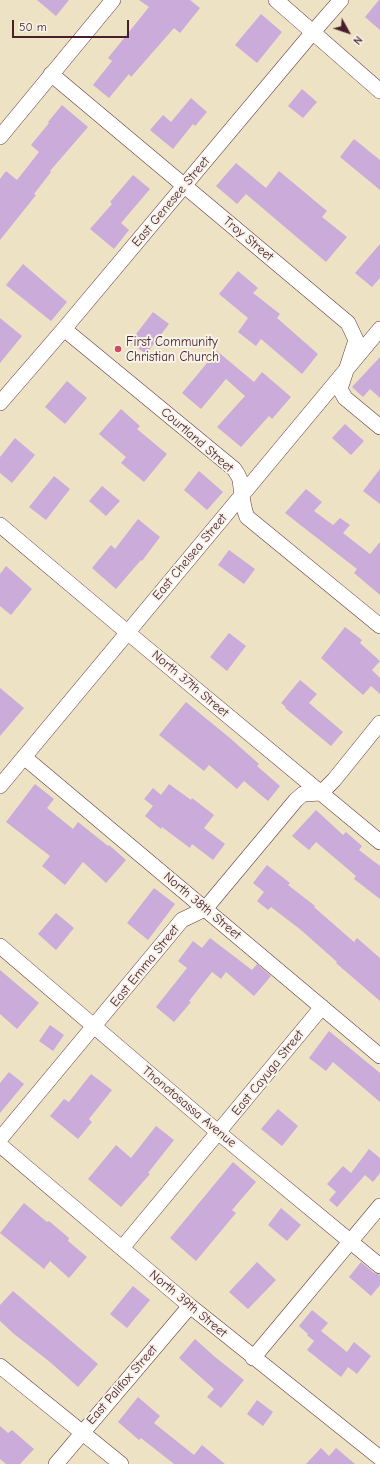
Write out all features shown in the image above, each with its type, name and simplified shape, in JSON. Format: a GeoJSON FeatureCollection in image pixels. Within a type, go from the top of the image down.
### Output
{"type":"FeatureCollection","features":[{"type":"Feature","properties":{"kind":"street"},"geometry":{"type":"LineString","coordinates":[[0,137],[50,74],[113,0]]}},
{"type":"Feature","properties":{"kind":"street"},"geometry":{"type":"LineString","coordinates":[[276,0],[380,91]]}},
{"type":"Feature","properties":{"kind":"street","name":"East Genesee Street"},"geometry":{"type":"LineString","coordinates":[[0,403],[341,0]]}},
{"type":"Feature","properties":{"kind":"street","name":"Troy Street"},"geometry":{"type":"LineString","coordinates":[[50,74],[185,185],[348,323],[356,340],[348,368],[340,388],[345,398],[380,427]]}},
{"type":"Feature","properties":{"kind":"street","name":"Courtland Street"},"geometry":{"type":"LineString","coordinates":[[64,329],[234,469],[240,479],[241,496],[247,517],[380,626]]}},
{"type":"Feature","properties":{"kind":"street","name":"East Chelsea Street"},"geometry":{"type":"LineString","coordinates":[[0,786],[380,329]]}},
{"type":"Feature","properties":{"kind":"street","name":"North 37th Street"},"geometry":{"type":"LineString","coordinates":[[0,525],[380,842]]}},
{"type":"Feature","properties":{"kind":"street"},"geometry":{"type":"LineString","coordinates":[[321,793],[334,780],[380,723]]}},
{"type":"Feature","properties":{"kind":"street","name":"North 38th Street"},"geometry":{"type":"LineString","coordinates":[[24,756],[380,1056]]}},
{"type":"Feature","properties":{"kind":"street","name":"East Emma Street"},"geometry":{"type":"LineString","coordinates":[[0,1139],[182,920],[205,909],[296,800],[303,794],[321,793]]}},
{"type":"Feature","properties":{"kind":"street","name":"Thonotosassa Avenue"},"geometry":{"type":"LineString","coordinates":[[0,946],[219,1133],[380,1266]]}},
{"type":"Feature","properties":{"kind":"street","name":"East Cayuga Street"},"geometry":{"type":"LineString","coordinates":[[122,1248],[219,1133],[322,1007]]}},
{"type":"Feature","properties":{"kind":"street","name":"North 39th Street"},"geometry":{"type":"LineString","coordinates":[[0,1145],[253,1358],[380,1458]]}},
{"type":"Feature","properties":{"kind":"street"},"geometry":{"type":"LineString","coordinates":[[253,1358],[380,1206]]}},
{"type":"Feature","properties":{"kind":"street","name":"East Palifox Street"},"geometry":{"type":"LineString","coordinates":[[56,1464],[81,1432],[190,1306]]}},
{"type":"Feature","properties":{"kind":"street"},"geometry":{"type":"LineString","coordinates":[[0,1366],[121,1464]]}},
{"type":"Feature","properties":{"kind":"building"},"geometry":{"type":"Polygon","coordinates":[[[37,0],[69,0],[56,16],[37,0]]]}},
{"type":"Feature","properties":{"kind":"building"},"geometry":{"type":"Polygon","coordinates":[[[139,0],[190,0],[200,8],[180,33],[174,28],[131,77],[129,74],[109,98],[93,85],[112,61],[108,58],[149,7],[139,0]]]}},
{"type":"Feature","properties":{"kind":"building"},"geometry":{"type":"Polygon","coordinates":[[[380,0],[380,30],[365,17],[380,0]]]}},
{"type":"Feature","properties":{"kind":"building"},"geometry":{"type":"Polygon","coordinates":[[[261,14],[282,32],[257,63],[235,45],[261,14]]]}},
{"type":"Feature","properties":{"kind":"building"},"geometry":{"type":"Polygon","coordinates":[[[302,89],[317,102],[303,118],[288,106],[302,89]]]}},
{"type":"Feature","properties":{"kind":"building"},"geometry":{"type":"Polygon","coordinates":[[[191,98],[207,112],[195,126],[193,124],[173,149],[150,130],[163,115],[171,122],[191,98]]]}},
{"type":"Feature","properties":{"kind":"building"},"geometry":{"type":"Polygon","coordinates":[[[62,105],[88,127],[50,171],[51,172],[34,194],[36,195],[0,240],[0,179],[6,171],[17,180],[39,152],[31,145],[62,105]]]}},
{"type":"Feature","properties":{"kind":"building"},"geometry":{"type":"Polygon","coordinates":[[[354,139],[380,160],[380,190],[340,157],[354,139]]]}},
{"type":"Feature","properties":{"kind":"building"},"geometry":{"type":"Polygon","coordinates":[[[236,163],[266,188],[279,171],[327,211],[322,217],[347,237],[326,262],[246,194],[237,204],[216,186],[236,163]]]}},
{"type":"Feature","properties":{"kind":"building"},"geometry":{"type":"Polygon","coordinates":[[[133,175],[150,189],[121,223],[129,230],[114,249],[90,229],[112,204],[110,202],[133,175]]]}},
{"type":"Feature","properties":{"kind":"building"},"geometry":{"type":"Polygon","coordinates":[[[380,244],[380,278],[372,287],[355,273],[380,244]]]}},
{"type":"Feature","properties":{"kind":"building"},"geometry":{"type":"Polygon","coordinates":[[[23,264],[67,302],[51,321],[6,285],[23,264]]]}},
{"type":"Feature","properties":{"kind":"building"},"geometry":{"type":"Polygon","coordinates":[[[238,271],[258,288],[253,293],[280,314],[277,318],[318,354],[302,374],[261,339],[256,346],[238,332],[248,318],[219,294],[238,271]]]}},
{"type":"Feature","properties":{"kind":"building"},"geometry":{"type":"Polygon","coordinates":[[[153,312],[169,324],[146,354],[130,342],[153,312]]]}},
{"type":"Feature","properties":{"kind":"building"},"geometry":{"type":"Polygon","coordinates":[[[0,318],[22,336],[0,363],[0,318]]]}},
{"type":"Feature","properties":{"kind":"building"},"geometry":{"type":"Polygon","coordinates":[[[217,351],[254,382],[262,372],[291,397],[272,419],[269,416],[241,447],[217,427],[245,396],[226,379],[201,409],[182,393],[217,351]]]}},
{"type":"Feature","properties":{"kind":"building"},"geometry":{"type":"Polygon","coordinates":[[[380,357],[380,398],[370,389],[363,397],[352,387],[380,357]]]}},
{"type":"Feature","properties":{"kind":"building"},"geometry":{"type":"Polygon","coordinates":[[[67,381],[87,398],[65,424],[45,407],[67,381]]]}},
{"type":"Feature","properties":{"kind":"building"},"geometry":{"type":"Polygon","coordinates":[[[121,409],[140,426],[137,429],[167,454],[144,482],[121,463],[126,457],[99,434],[121,409]]]}},
{"type":"Feature","properties":{"kind":"building"},"geometry":{"type":"Polygon","coordinates":[[[345,424],[364,441],[351,455],[332,438],[345,424]]]}},
{"type":"Feature","properties":{"kind":"building"},"geometry":{"type":"Polygon","coordinates":[[[15,438],[35,455],[12,483],[0,473],[0,457],[15,438]]]}},
{"type":"Feature","properties":{"kind":"building"},"geometry":{"type":"Polygon","coordinates":[[[380,469],[380,504],[363,491],[380,469]]]}},
{"type":"Feature","properties":{"kind":"building"},"geometry":{"type":"Polygon","coordinates":[[[199,471],[223,492],[207,510],[184,490],[199,471]]]}},
{"type":"Feature","properties":{"kind":"building"},"geometry":{"type":"Polygon","coordinates":[[[54,476],[70,489],[46,520],[29,507],[54,476]]]}},
{"type":"Feature","properties":{"kind":"building"},"geometry":{"type":"Polygon","coordinates":[[[102,486],[120,501],[106,516],[89,501],[102,486]]]}},
{"type":"Feature","properties":{"kind":"building"},"geometry":{"type":"Polygon","coordinates":[[[306,489],[322,502],[314,511],[333,525],[340,518],[350,525],[343,533],[370,554],[380,542],[380,595],[354,573],[357,569],[285,513],[306,489]]]}},
{"type":"Feature","properties":{"kind":"building"},"geometry":{"type":"Polygon","coordinates":[[[138,519],[160,537],[142,561],[141,560],[116,589],[92,568],[111,545],[115,549],[138,519]]]}},
{"type":"Feature","properties":{"kind":"building"},"geometry":{"type":"Polygon","coordinates":[[[229,550],[255,569],[244,584],[218,565],[229,550]]]}},
{"type":"Feature","properties":{"kind":"building"},"geometry":{"type":"Polygon","coordinates":[[[6,566],[32,589],[11,615],[0,606],[0,574],[6,566]]]}},
{"type":"Feature","properties":{"kind":"building"},"geometry":{"type":"Polygon","coordinates":[[[345,627],[362,640],[360,643],[380,661],[372,670],[380,678],[380,694],[371,686],[363,695],[321,658],[345,627]]]}},
{"type":"Feature","properties":{"kind":"building"},"geometry":{"type":"Polygon","coordinates":[[[229,633],[246,646],[227,671],[210,657],[229,633]]]}},
{"type":"Feature","properties":{"kind":"building"},"geometry":{"type":"Polygon","coordinates":[[[300,680],[317,694],[309,703],[343,732],[331,746],[281,703],[300,680]]]}},
{"type":"Feature","properties":{"kind":"building"},"geometry":{"type":"Polygon","coordinates":[[[0,688],[24,708],[0,736],[0,688]]]}},
{"type":"Feature","properties":{"kind":"building"},"geometry":{"type":"Polygon","coordinates":[[[186,702],[259,764],[257,766],[280,786],[268,801],[244,781],[237,789],[209,765],[204,771],[159,735],[186,702]]]}},
{"type":"Feature","properties":{"kind":"building"},"geometry":{"type":"Polygon","coordinates":[[[35,784],[54,799],[47,808],[73,829],[78,822],[108,846],[109,845],[126,860],[106,883],[83,862],[65,885],[42,866],[50,856],[6,822],[35,784]]]}},
{"type":"Feature","properties":{"kind":"building"},"geometry":{"type":"Polygon","coordinates":[[[169,784],[191,800],[192,798],[214,815],[204,828],[225,844],[213,860],[192,844],[190,848],[162,827],[161,829],[145,816],[153,806],[144,799],[153,788],[161,795],[169,784]]]}},
{"type":"Feature","properties":{"kind":"building"},"geometry":{"type":"Polygon","coordinates":[[[316,810],[343,835],[346,832],[362,846],[359,850],[380,866],[380,899],[354,879],[356,876],[316,842],[309,850],[292,836],[316,810]]]}},
{"type":"Feature","properties":{"kind":"building"},"geometry":{"type":"Polygon","coordinates":[[[267,865],[290,883],[288,885],[315,906],[314,907],[354,942],[357,938],[380,958],[380,1001],[301,930],[271,907],[268,910],[257,901],[264,892],[253,883],[267,865]]]}},
{"type":"Feature","properties":{"kind":"building"},"geometry":{"type":"Polygon","coordinates":[[[154,888],[175,904],[148,940],[127,923],[154,888]]]}},
{"type":"Feature","properties":{"kind":"building"},"geometry":{"type":"Polygon","coordinates":[[[56,913],[74,928],[56,950],[38,934],[56,913]]]}},
{"type":"Feature","properties":{"kind":"building"},"geometry":{"type":"Polygon","coordinates":[[[210,938],[252,970],[257,964],[271,976],[254,996],[226,972],[221,979],[212,972],[189,1001],[191,1002],[174,1022],[156,1007],[187,968],[178,961],[193,941],[202,948],[210,938]]]}},
{"type":"Feature","properties":{"kind":"building"},"geometry":{"type":"Polygon","coordinates":[[[0,970],[39,1003],[17,1029],[0,1014],[0,970]]]}},
{"type":"Feature","properties":{"kind":"building"},"geometry":{"type":"Polygon","coordinates":[[[50,1025],[64,1035],[53,1051],[39,1041],[50,1025]]]}},
{"type":"Feature","properties":{"kind":"building"},"geometry":{"type":"Polygon","coordinates":[[[329,1031],[380,1073],[380,1102],[333,1062],[326,1071],[309,1058],[329,1031]]]}},
{"type":"Feature","properties":{"kind":"building"},"geometry":{"type":"Polygon","coordinates":[[[9,1072],[24,1084],[0,1113],[0,1083],[9,1072]]]}},
{"type":"Feature","properties":{"kind":"building"},"geometry":{"type":"Polygon","coordinates":[[[91,1074],[112,1090],[89,1119],[92,1122],[78,1139],[50,1116],[64,1099],[69,1102],[91,1074]]]}},
{"type":"Feature","properties":{"kind":"building"},"geometry":{"type":"Polygon","coordinates":[[[278,1109],[298,1126],[282,1146],[261,1129],[278,1109]]]}},
{"type":"Feature","properties":{"kind":"building"},"geometry":{"type":"Polygon","coordinates":[[[156,1126],[174,1140],[148,1173],[150,1174],[121,1207],[88,1179],[116,1145],[131,1158],[156,1126]]]}},
{"type":"Feature","properties":{"kind":"building"},"geometry":{"type":"Polygon","coordinates":[[[369,1149],[380,1158],[380,1173],[373,1182],[365,1175],[337,1207],[329,1200],[336,1192],[327,1184],[343,1166],[351,1173],[369,1149]]]}},
{"type":"Feature","properties":{"kind":"building"},"geometry":{"type":"Polygon","coordinates":[[[233,1162],[256,1182],[232,1210],[236,1213],[196,1261],[170,1238],[233,1162]]]}},
{"type":"Feature","properties":{"kind":"building"},"geometry":{"type":"Polygon","coordinates":[[[24,1203],[69,1238],[68,1241],[87,1257],[69,1278],[50,1261],[44,1269],[0,1233],[24,1203]]]}},
{"type":"Feature","properties":{"kind":"building"},"geometry":{"type":"Polygon","coordinates":[[[281,1208],[301,1225],[287,1241],[268,1225],[281,1208]]]}},
{"type":"Feature","properties":{"kind":"building"},"geometry":{"type":"Polygon","coordinates":[[[257,1262],[276,1280],[248,1309],[229,1292],[257,1262]]]}},
{"type":"Feature","properties":{"kind":"building"},"geometry":{"type":"Polygon","coordinates":[[[361,1262],[374,1273],[380,1275],[380,1285],[371,1296],[349,1277],[361,1262]]]}},
{"type":"Feature","properties":{"kind":"building"},"geometry":{"type":"Polygon","coordinates":[[[133,1286],[150,1300],[127,1328],[110,1314],[133,1286]]]}},
{"type":"Feature","properties":{"kind":"building"},"geometry":{"type":"Polygon","coordinates":[[[13,1291],[98,1364],[78,1387],[0,1321],[0,1305],[13,1291]]]}},
{"type":"Feature","properties":{"kind":"building"},"geometry":{"type":"Polygon","coordinates":[[[312,1310],[328,1323],[321,1331],[347,1352],[354,1342],[371,1356],[357,1374],[348,1367],[341,1377],[307,1350],[314,1341],[299,1326],[312,1310]]]}},
{"type":"Feature","properties":{"kind":"building"},"geometry":{"type":"Polygon","coordinates":[[[195,1339],[244,1380],[221,1408],[207,1397],[214,1389],[179,1358],[195,1339]]]}},
{"type":"Feature","properties":{"kind":"building"},"geometry":{"type":"Polygon","coordinates":[[[138,1397],[160,1416],[154,1423],[194,1455],[202,1445],[225,1464],[174,1464],[141,1438],[139,1440],[118,1422],[138,1397]]]}},
{"type":"Feature","properties":{"kind":"building"},"geometry":{"type":"Polygon","coordinates":[[[257,1400],[273,1412],[263,1426],[247,1414],[257,1400]]]}},
{"type":"Feature","properties":{"kind":"building"},"geometry":{"type":"Polygon","coordinates":[[[0,1426],[8,1433],[12,1430],[34,1449],[20,1464],[6,1464],[0,1459],[0,1426]]]}},
{"type":"Feature","properties":{"kind":"building"},"geometry":{"type":"Polygon","coordinates":[[[321,1448],[329,1456],[336,1448],[355,1464],[306,1464],[321,1448]]]}},
{"type":"Feature","properties":{"kind":"place","name":"First Community Christian Church"},"geometry":{"type":"Point","coordinates":[118,349]}}]}
